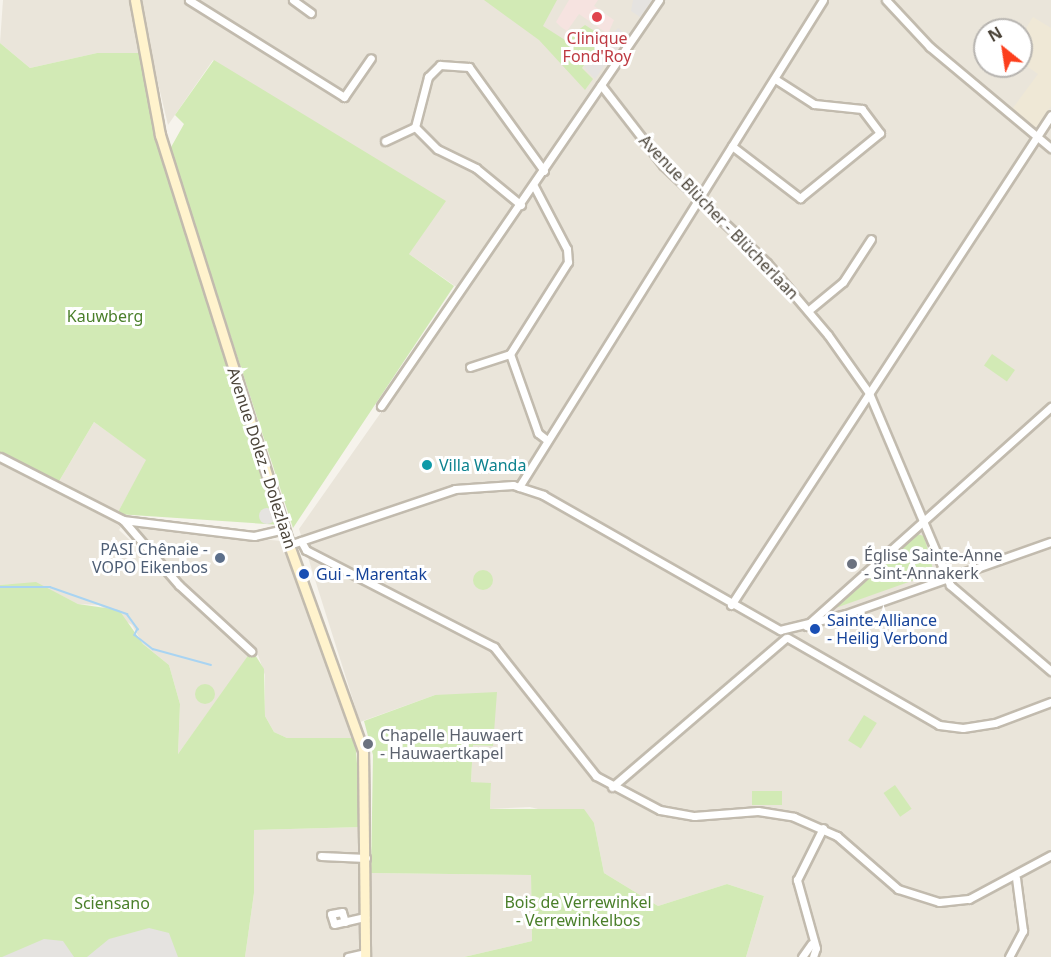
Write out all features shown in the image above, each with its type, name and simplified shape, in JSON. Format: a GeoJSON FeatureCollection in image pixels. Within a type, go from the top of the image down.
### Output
{"type":"FeatureCollection","features":[{"type":"Feature","properties":{"kind":"street","name":"Avenue Dolez - Dolezlaan"},"geometry":{"type":"LineString","coordinates":[[135,0],[160,135],[289,546],[363,750],[366,858],[365,955]]}},
{"type":"Feature","properties":{"kind":"street"},"geometry":{"type":"LineString","coordinates":[[189,0],[344,97],[371,58]]}},
{"type":"Feature","properties":{"kind":"street"},"geometry":{"type":"LineString","coordinates":[[293,0],[311,13]]}},
{"type":"Feature","properties":{"kind":"street"},"geometry":{"type":"LineString","coordinates":[[381,406],[534,186],[659,0]]}},
{"type":"Feature","properties":{"kind":"street"},"geometry":{"type":"LineString","coordinates":[[519,487],[824,0]]}},
{"type":"Feature","properties":{"kind":"street"},"geometry":{"type":"LineString","coordinates":[[886,0],[1035,139],[1051,148]]}},
{"type":"Feature","properties":{"kind":"street"},"geometry":{"type":"LineString","coordinates":[[521,204],[476,168],[437,149],[415,127],[417,100],[428,77],[440,65],[456,63],[477,74],[544,171]]}},
{"type":"Feature","properties":{"kind":"street"},"geometry":{"type":"LineString","coordinates":[[732,146],[800,198],[880,133],[862,109],[814,104],[775,79]]}},
{"type":"Feature","properties":{"kind":"street","name":"Avenue Blücher - Blücherlaan"},"geometry":{"type":"LineString","coordinates":[[601,85],[648,148],[698,200],[767,263],[809,310],[869,393],[946,579],[1051,671]]}},
{"type":"Feature","properties":{"kind":"street"},"geometry":{"type":"LineString","coordinates":[[731,605],[1051,115]]}},
{"type":"Feature","properties":{"kind":"street"},"geometry":{"type":"LineString","coordinates":[[385,141],[415,127]]}},
{"type":"Feature","properties":{"kind":"street"},"geometry":{"type":"LineString","coordinates":[[470,367],[510,354],[567,262],[567,249],[534,186]]}},
{"type":"Feature","properties":{"kind":"street"},"geometry":{"type":"LineString","coordinates":[[809,310],[843,282],[871,239]]}},
{"type":"Feature","properties":{"kind":"street"},"geometry":{"type":"LineString","coordinates":[[510,354],[538,433],[547,440]]}},
{"type":"Feature","properties":{"kind":"street"},"geometry":{"type":"LineString","coordinates":[[806,627],[1051,407]]}},
{"type":"Feature","properties":{"kind":"street"},"geometry":{"type":"LineString","coordinates":[[0,456],[123,520],[254,536],[284,529]]}},
{"type":"Feature","properties":{"kind":"street"},"geometry":{"type":"LineString","coordinates":[[289,546],[455,489],[519,487],[543,495],[731,605],[786,634],[798,646],[939,725],[963,728],[995,723],[1051,702]]}},
{"type":"Feature","properties":{"kind":"street"},"geometry":{"type":"LineString","coordinates":[[123,520],[178,585],[251,651]]}},
{"type":"Feature","properties":{"kind":"street"},"geometry":{"type":"LineString","coordinates":[[300,541],[306,550],[494,647],[527,683],[577,757],[612,787],[660,810],[694,816],[758,812],[823,828],[898,890],[916,897],[969,899],[1016,878],[1051,855]]}},
{"type":"Feature","properties":{"kind":"street"},"geometry":{"type":"LineString","coordinates":[[612,787],[776,647],[786,634],[1051,542]]}},
{"type":"Feature","properties":{"kind":"street"},"geometry":{"type":"LineString","coordinates":[[813,957],[797,880],[823,828]]}},
{"type":"Feature","properties":{"kind":"street"},"geometry":{"type":"LineString","coordinates":[[321,856],[366,858]]}},
{"type":"Feature","properties":{"kind":"street"},"geometry":{"type":"LineString","coordinates":[[1009,957],[1023,931],[1016,878]]}},
{"type":"Feature","properties":{"kind":"street"},"geometry":{"type":"LineString","coordinates":[[345,922],[365,917]]}},
{"type":"Feature","properties":{"kind":"street"},"geometry":{"type":"LineString","coordinates":[[802,957],[811,944]]}},
{"type":"Feature","properties":{"kind":"street"},"geometry":{"type":"LineString","coordinates":[[348,957],[365,955]]}},
{"type":"Feature","properties":{"kind":"shaded area"},"geometry":{"type":"Polygon","coordinates":[[[3,0],[1051,0],[1051,957],[746,957],[764,896],[727,884],[658,906],[604,873],[594,823],[530,807],[490,809],[491,784],[471,782],[473,745],[493,746],[435,695],[360,722],[299,529],[465,293],[409,254],[213,60],[168,125],[151,54],[97,53],[30,68],[0,43],[3,0]]]}},
{"type":"Feature","properties":{"kind":"shaded area","name":"Clinique Fond'Roy"},"geometry":{"type":"Polygon","coordinates":[[[569,0],[598,0],[594,6],[614,20],[608,34],[579,14],[567,31],[561,27],[556,22],[569,0]]]}},
{"type":"Feature","properties":{"kind":"shaded area"},"geometry":{"type":"Polygon","coordinates":[[[633,0],[652,0],[640,17],[631,11],[633,0]]]}},
{"type":"Feature","properties":{"kind":"shaded area"},"geometry":{"type":"Polygon","coordinates":[[[1032,18],[1051,28],[1051,106],[1038,127],[1030,127],[1010,112],[1038,74],[1033,70],[1032,18]]]}},
{"type":"Feature","properties":{"kind":"shaded area"},"geometry":{"type":"Polygon","coordinates":[[[618,28],[627,35],[595,79],[584,67],[618,28]]]}},
{"type":"Feature","properties":{"kind":"shaded area"},"geometry":{"type":"Polygon","coordinates":[[[94,422],[147,460],[117,514],[58,483],[94,422]]]}},
{"type":"Feature","properties":{"kind":"shaded area"},"geometry":{"type":"Polygon","coordinates":[[[0,462],[122,525],[119,530],[251,653],[178,754],[180,704],[169,665],[143,644],[132,625],[99,605],[78,604],[36,583],[0,585],[0,462]]]}},
{"type":"Feature","properties":{"kind":"shaded area"},"geometry":{"type":"Polygon","coordinates":[[[264,508],[270,508],[275,516],[273,522],[264,524],[259,519],[259,513],[264,508]]]}},
{"type":"Feature","properties":{"kind":"shaded area"},"geometry":{"type":"Polygon","coordinates":[[[127,527],[282,541],[355,738],[287,738],[274,732],[265,716],[265,675],[258,655],[127,527]]]}},
{"type":"Feature","properties":{"kind":"shaded area"},"geometry":{"type":"Polygon","coordinates":[[[362,827],[360,957],[245,957],[254,893],[254,830],[362,827]]]}},
{"type":"Feature","properties":{"kind":"shaded area"},"geometry":{"type":"Polygon","coordinates":[[[371,873],[531,875],[532,941],[464,957],[370,957],[371,873]]]}},
{"type":"Feature","properties":{"kind":"shaded area"},"geometry":{"type":"Polygon","coordinates":[[[149,928],[169,933],[178,957],[87,957],[109,939],[149,928]]]}},
{"type":"Feature","properties":{"kind":"shaded area"},"geometry":{"type":"Polygon","coordinates":[[[44,939],[63,941],[74,957],[2,957],[44,939]]]}},
{"type":"Feature","properties":{"kind":"green space"},"geometry":{"type":"Polygon","coordinates":[[[484,0],[557,0],[543,26],[565,40],[585,25],[604,37],[582,68],[593,79],[585,90],[539,40],[484,0]]]}},
{"type":"Feature","properties":{"kind":"green space","name":"Kauwberg"},"geometry":{"type":"Polygon","coordinates":[[[0,43],[30,68],[97,53],[142,53],[155,125],[281,525],[117,514],[146,460],[94,422],[58,483],[0,453],[0,43]]]}},
{"type":"Feature","properties":{"kind":"green space"},"geometry":{"type":"Polygon","coordinates":[[[214,60],[446,201],[409,254],[454,286],[293,528],[170,149],[184,124],[175,115],[214,60]]]}},
{"type":"Feature","properties":{"kind":"green space"},"geometry":{"type":"Polygon","coordinates":[[[992,354],[1015,370],[1007,382],[984,365],[992,354]]]}},
{"type":"Feature","properties":{"kind":"green space"},"geometry":{"type":"Polygon","coordinates":[[[917,534],[924,536],[934,573],[827,611],[917,534]]]}},
{"type":"Feature","properties":{"kind":"green space"},"geometry":{"type":"Polygon","coordinates":[[[483,570],[490,573],[493,580],[490,587],[483,590],[476,587],[473,580],[476,573],[483,570]]]}},
{"type":"Feature","properties":{"kind":"green space","name":"Sciensano"},"geometry":{"type":"Polygon","coordinates":[[[36,582],[78,604],[119,610],[143,644],[169,665],[180,704],[178,754],[252,650],[264,669],[265,716],[274,732],[287,738],[355,738],[362,827],[254,830],[254,893],[245,957],[0,957],[0,585],[36,582]]]}},
{"type":"Feature","properties":{"kind":"green space"},"geometry":{"type":"Polygon","coordinates":[[[205,684],[212,687],[215,694],[212,701],[205,704],[198,701],[195,694],[198,687],[205,684]]]}},
{"type":"Feature","properties":{"kind":"green space","name":"Bois de Verrewinkel - Verrewinkelbos"},"geometry":{"type":"Polygon","coordinates":[[[497,692],[493,746],[473,745],[471,782],[491,783],[490,809],[584,809],[594,823],[604,873],[658,906],[727,884],[764,896],[746,957],[464,957],[532,941],[531,875],[371,873],[373,755],[364,721],[435,695],[497,692]]]}},
{"type":"Feature","properties":{"kind":"green space"},"geometry":{"type":"Polygon","coordinates":[[[864,715],[877,723],[861,748],[848,740],[864,715]]]}},
{"type":"Feature","properties":{"kind":"green space"},"geometry":{"type":"Polygon","coordinates":[[[895,785],[912,809],[900,817],[884,793],[895,785]]]}},
{"type":"Feature","properties":{"kind":"green space"},"geometry":{"type":"Polygon","coordinates":[[[752,791],[782,791],[782,805],[752,805],[752,791]]]}},
{"type":"Feature","properties":{"kind":"waterway"},"geometry":{"type":"LineString","coordinates":[[0,587],[50,587],[127,614],[138,629],[135,635],[153,649],[211,665]]}},
{"type":"Feature","properties":{"kind":"place","name":"Clinique Fond'Roy"},"geometry":{"type":"Point","coordinates":[597,17]}},
{"type":"Feature","properties":{"kind":"place","name":"Villa Wanda"},"geometry":{"type":"Point","coordinates":[427,465]}},
{"type":"Feature","properties":{"kind":"place","name":"PASI Chênaie - VOPO Eikenbos"},"geometry":{"type":"Point","coordinates":[220,558]}},
{"type":"Feature","properties":{"kind":"place","name":"Église Sainte-Anne - Sint-Annakerk"},"geometry":{"type":"Point","coordinates":[852,564]}},
{"type":"Feature","properties":{"kind":"place","name":"Gui - Marentak"},"geometry":{"type":"Point","coordinates":[304,574]}},
{"type":"Feature","properties":{"kind":"place","name":"Sainte-Alliance - Heilig Verbond"},"geometry":{"type":"Point","coordinates":[815,629]}},
{"type":"Feature","properties":{"kind":"place","name":"Chapelle Hauwaert - Hauwaertkapel"},"geometry":{"type":"Point","coordinates":[368,744]}}]}
